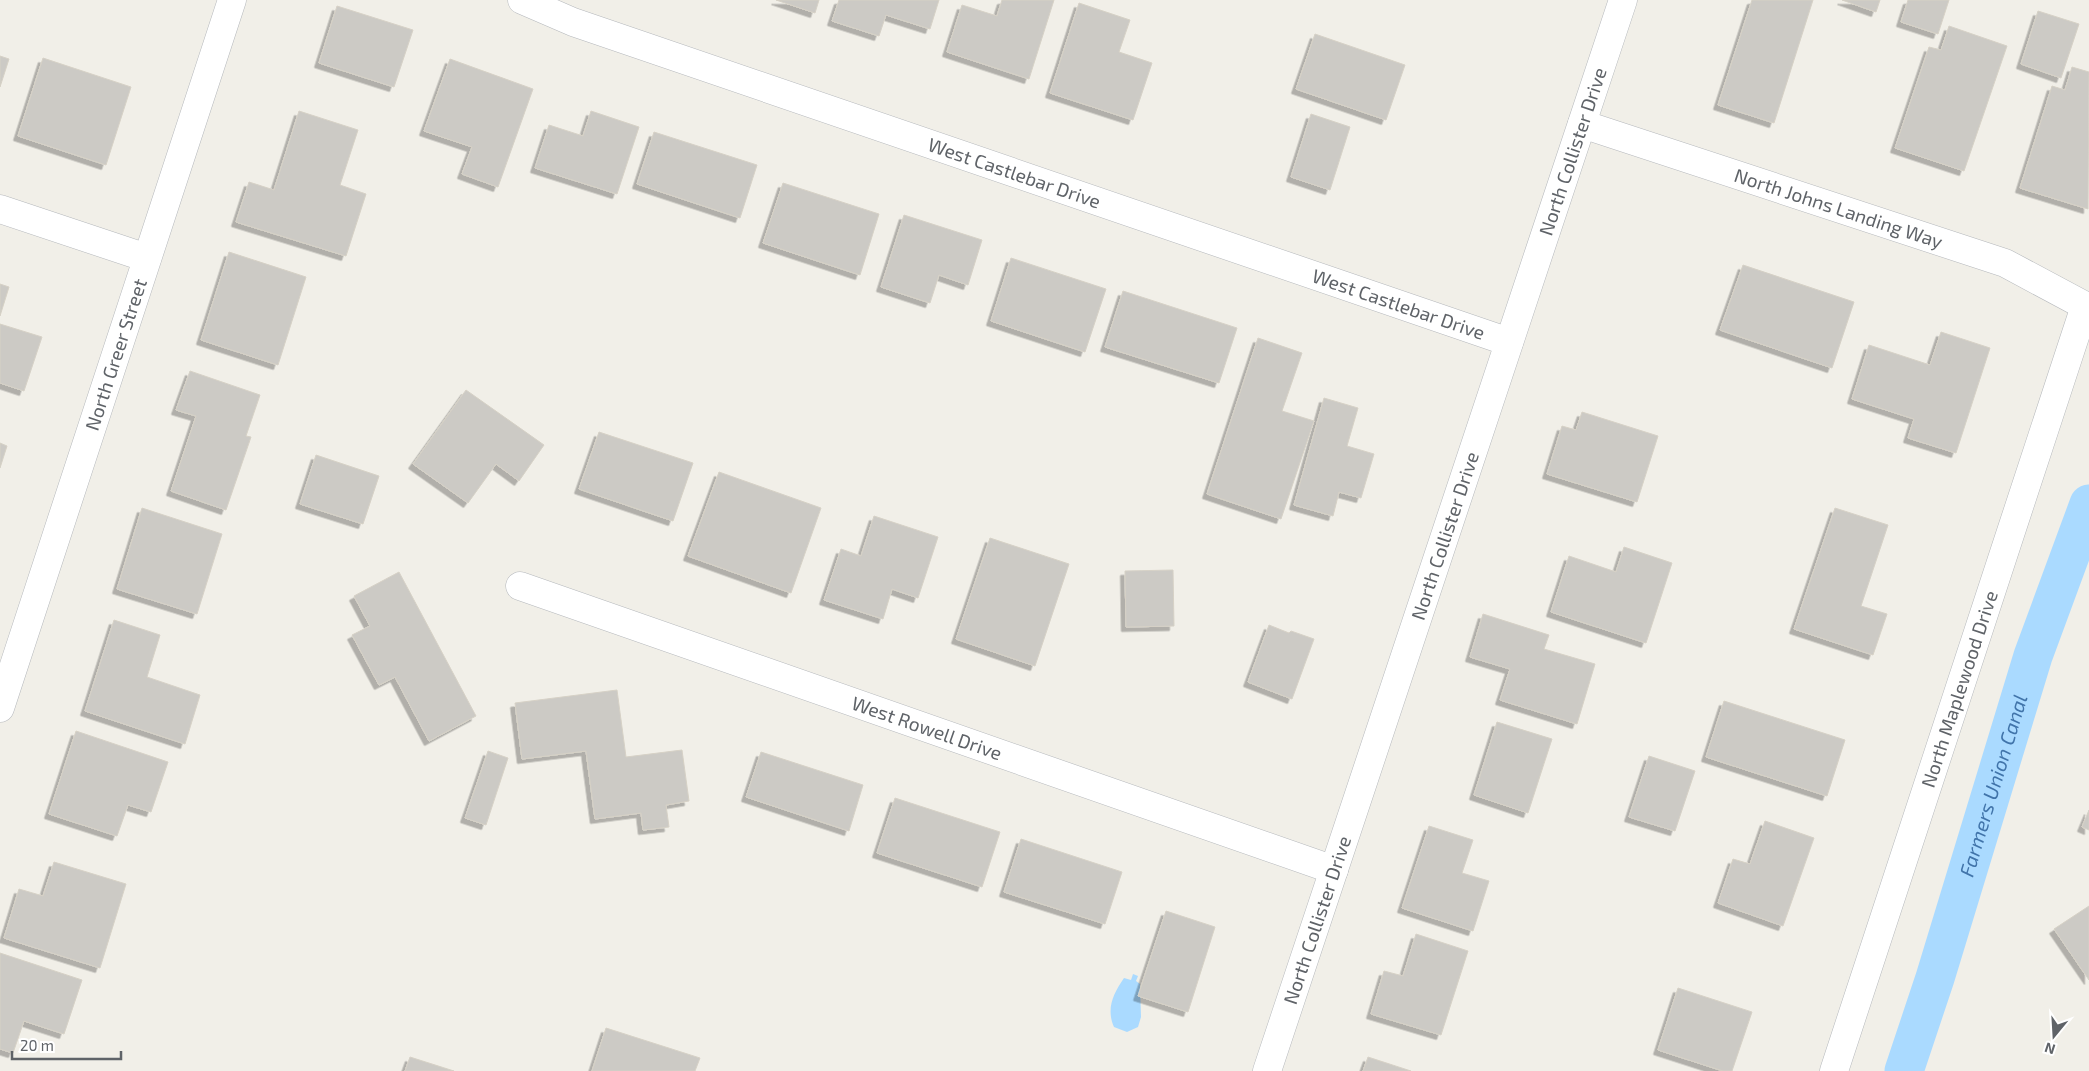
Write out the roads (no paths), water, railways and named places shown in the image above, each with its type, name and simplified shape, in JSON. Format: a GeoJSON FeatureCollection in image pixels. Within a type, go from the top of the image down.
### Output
{"type":"FeatureCollection","features":[{"type":"Feature","properties":{"kind":"street","name":"North Greer Street"},"geometry":{"type":"LineString","coordinates":[[0,708],[11,639],[148,258],[232,0]]}},
{"type":"Feature","properties":{"kind":"street","name":"West Castlebar Drive"},"geometry":{"type":"LineString","coordinates":[[522,0],[573,22],[1509,342]]}},
{"type":"Feature","properties":{"kind":"street","name":"North Collister Drive"},"geometry":{"type":"LineString","coordinates":[[1267,1071],[1622,0]]}},
{"type":"Feature","properties":{"kind":"street","name":"North Johns Landing Way"},"geometry":{"type":"LineString","coordinates":[[1582,124],[2005,263],[2087,307]]}},
{"type":"Feature","properties":{"kind":"street"},"geometry":{"type":"LineString","coordinates":[[0,209],[148,258]]}},
{"type":"Feature","properties":{"kind":"street","name":"North Maplewood Drive"},"geometry":{"type":"LineString","coordinates":[[1834,1071],[2087,307]]}},
{"type":"Feature","properties":{"kind":"street","name":"West Rowell Drive"},"geometry":{"type":"LineString","coordinates":[[520,586],[1334,870]]}},
{"type":"Feature","properties":{"kind":"water"},"geometry":{"type":"Polygon","coordinates":[[[1133,974],[1138,976],[1136,981],[1140,984],[1141,1017],[1138,1027],[1127,1032],[1114,1027],[1111,1008],[1114,996],[1124,978],[1131,980],[1133,974]]]}},
{"type":"Feature","properties":{"kind":"waterway","name":"Farmers Union Canal"},"geometry":{"type":"LineString","coordinates":[[1904,1071],[1935,978],[2033,656],[2089,504]]}}]}
